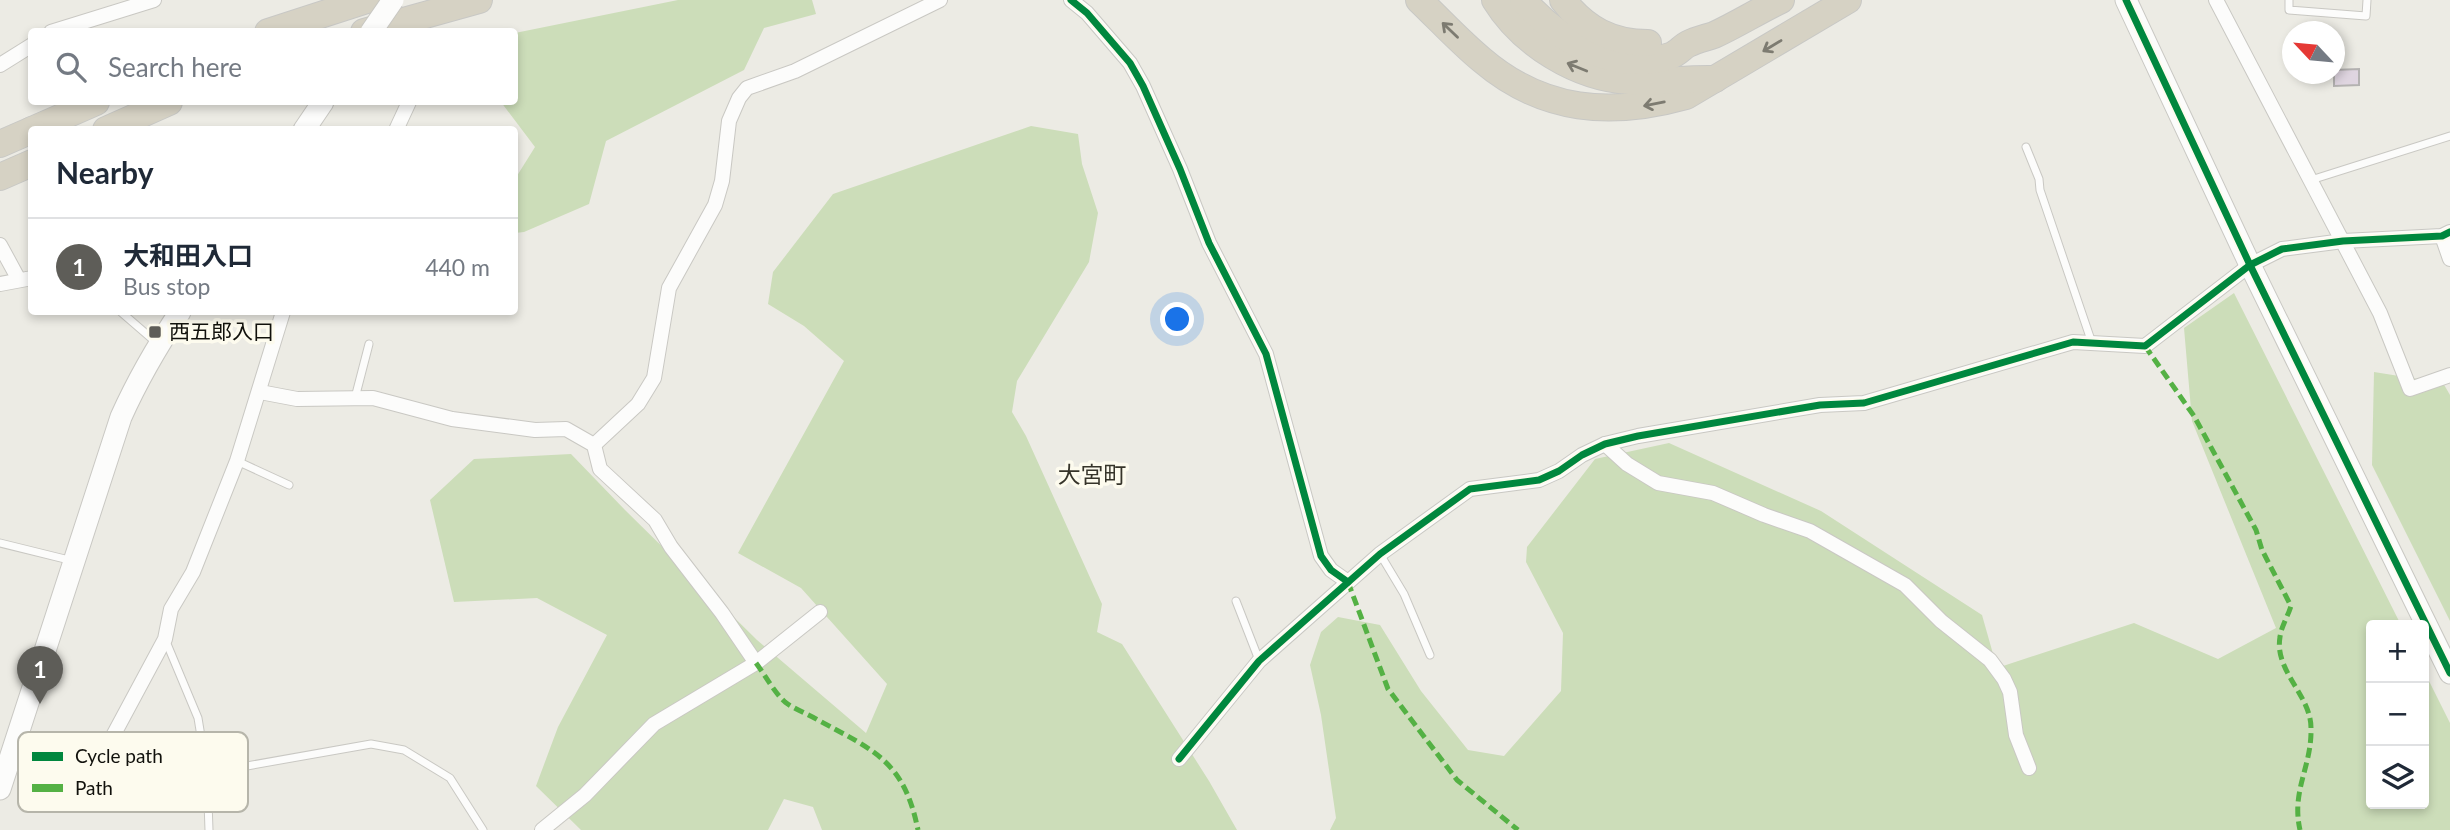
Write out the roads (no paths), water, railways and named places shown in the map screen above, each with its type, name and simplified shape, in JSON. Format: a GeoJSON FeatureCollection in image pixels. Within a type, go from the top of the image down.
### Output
{"type":"FeatureCollection","features":[{"type":"Feature","properties":{"kind":"highway"},"geometry":{"type":"LineString","coordinates":[[378,28],[479,0]]}},
{"type":"Feature","properties":{"kind":"highway"},"geometry":{"type":"LineString","coordinates":[[1419,0],[1482,61],[1508,79],[1540,95],[1564,103],[1608,109],[1657,104],[1686,96],[1848,0]]}},
{"type":"Feature","properties":{"kind":"highway"},"geometry":{"type":"LineString","coordinates":[[1495,0],[1532,41],[1577,68],[1625,81],[1716,79]]}},
{"type":"Feature","properties":{"kind":"highway"},"geometry":{"type":"LineString","coordinates":[[1523,0],[1556,32],[1577,45],[1599,55],[1623,60],[1673,55],[1687,45],[1715,34],[1781,0]]}},
{"type":"Feature","properties":{"kind":"highway"},"geometry":{"type":"LineString","coordinates":[[1563,0],[1590,28],[1610,38],[1631,43],[1687,45]]}},
{"type":"Feature","properties":{"kind":"highway"},"geometry":{"type":"LineString","coordinates":[[280,28],[356,2]]}},
{"type":"Feature","properties":{"kind":"highway"},"geometry":{"type":"LineString","coordinates":[[41,126],[89,105]]}},
{"type":"Feature","properties":{"kind":"highway"},"geometry":{"type":"LineString","coordinates":[[115,126],[162,105]]}},
{"type":"Feature","properties":{"kind":"highway"},"geometry":{"type":"LineString","coordinates":[[0,144],[28,132]]}},
{"type":"Feature","properties":{"kind":"highway"},"geometry":{"type":"LineString","coordinates":[[0,177],[28,165]]}},
{"type":"Feature","properties":{"kind":"street"},"geometry":{"type":"LineString","coordinates":[[64,28],[153,0]]}},
{"type":"Feature","properties":{"kind":"street"},"geometry":{"type":"LineString","coordinates":[[374,28],[393,0]]}},
{"type":"Feature","properties":{"kind":"street"},"geometry":{"type":"LineString","coordinates":[[594,445],[638,404],[654,378],[669,288],[715,205],[722,181],[729,121],[738,98],[747,88],[795,71],[940,0]]}},
{"type":"Feature","properties":{"kind":"street"},"geometry":{"type":"LineString","coordinates":[[1071,0],[1087,13],[1130,62],[1143,86],[1209,243],[1266,354],[1321,556],[1331,570],[1348,582]]}},
{"type":"Feature","properties":{"kind":"street"},"geometry":{"type":"LineString","coordinates":[[2126,0],[2250,265],[2450,673]]}},
{"type":"Feature","properties":{"kind":"street"},"geometry":{"type":"LineString","coordinates":[[2216,0],[2380,313],[2410,389],[2450,375]]}},
{"type":"Feature","properties":{"kind":"street"},"geometry":{"type":"LineString","coordinates":[[0,65],[28,48]]}},
{"type":"Feature","properties":{"kind":"street"},"geometry":{"type":"LineString","coordinates":[[307,126],[321,105]]}},
{"type":"Feature","properties":{"kind":"street"},"geometry":{"type":"LineString","coordinates":[[398,126],[408,105]]}},
{"type":"Feature","properties":{"kind":"street"},"geometry":{"type":"LineString","coordinates":[[1180,759],[1259,661],[1380,554],[1470,489],[1539,480],[1605,444],[1820,405],[1864,402],[2073,342],[2146,346],[2250,265],[2282,249],[2343,241],[2446,234],[2450,259]]}},
{"type":"Feature","properties":{"kind":"street"},"geometry":{"type":"LineString","coordinates":[[0,245],[25,279],[0,284]]}},
{"type":"Feature","properties":{"kind":"street"},"geometry":{"type":"LineString","coordinates":[[19,732],[121,417],[158,344],[178,315]]}},
{"type":"Feature","properties":{"kind":"street"},"geometry":{"type":"LineString","coordinates":[[114,732],[165,639],[171,608],[192,572],[237,461],[282,315]]}},
{"type":"Feature","properties":{"kind":"street"},"geometry":{"type":"LineString","coordinates":[[260,392],[297,399],[373,398],[452,419],[536,430],[566,429],[594,445],[600,469],[655,520],[671,547],[722,613],[756,663]]}},
{"type":"Feature","properties":{"kind":"street"},"geometry":{"type":"LineString","coordinates":[[1605,444],[1627,464],[1658,483],[1713,493],[1810,531],[1905,585],[1941,621],[1990,660],[2004,679],[2010,692],[2016,736],[2029,768]]}},
{"type":"Feature","properties":{"kind":"street"},"geometry":{"type":"LineString","coordinates":[[542,830],[585,795],[654,724],[756,663],[820,612]]}},
{"type":"Feature","properties":{"kind":"street"},"geometry":{"type":"LineString","coordinates":[[0,789],[18,734]]}},
{"type":"Feature","properties":{"kind":"lane"},"geometry":{"type":"LineString","coordinates":[[2290,0],[2289,10],[2366,16],[2367,0]]}},
{"type":"Feature","properties":{"kind":"lane"},"geometry":{"type":"LineString","coordinates":[[2311,180],[2450,136]]}},
{"type":"Feature","properties":{"kind":"lane"},"geometry":{"type":"LineString","coordinates":[[2026,147],[2093,344]]}},
{"type":"Feature","properties":{"kind":"lane"},"geometry":{"type":"LineString","coordinates":[[124,315],[158,344]]}},
{"type":"Feature","properties":{"kind":"lane"},"geometry":{"type":"LineString","coordinates":[[355,398],[369,344]]}},
{"type":"Feature","properties":{"kind":"lane"},"geometry":{"type":"LineString","coordinates":[[237,461],[289,485]]}},
{"type":"Feature","properties":{"kind":"lane"},"geometry":{"type":"LineString","coordinates":[[0,543],[74,561]]}},
{"type":"Feature","properties":{"kind":"lane"},"geometry":{"type":"LineString","coordinates":[[1380,554],[1404,594],[1430,655]]}},
{"type":"Feature","properties":{"kind":"lane"},"geometry":{"type":"LineString","coordinates":[[1236,601],[1259,661]]}},
{"type":"Feature","properties":{"kind":"lane"},"geometry":{"type":"LineString","coordinates":[[165,639],[198,719],[200,732]]}},
{"type":"Feature","properties":{"kind":"lane"},"geometry":{"type":"LineString","coordinates":[[248,766],[372,744],[404,750],[450,778],[483,830]]}},
{"type":"Feature","properties":{"kind":"lane"},"geometry":{"type":"LineString","coordinates":[[208,812],[209,830]]}},
{"type":"Feature","properties":{"kind":"place","name":"西五郎入口"},"geometry":{"type":"Point","coordinates":[155,332]}},
{"type":"Feature","properties":{"kind":"place","name":"大和田入口"},"geometry":{"type":"Point","coordinates":[40,704]}},
{"type":"Feature","properties":{"kind":"district","name":"大宮町"},"geometry":{"type":"Point","coordinates":[1092,475]}}]}
